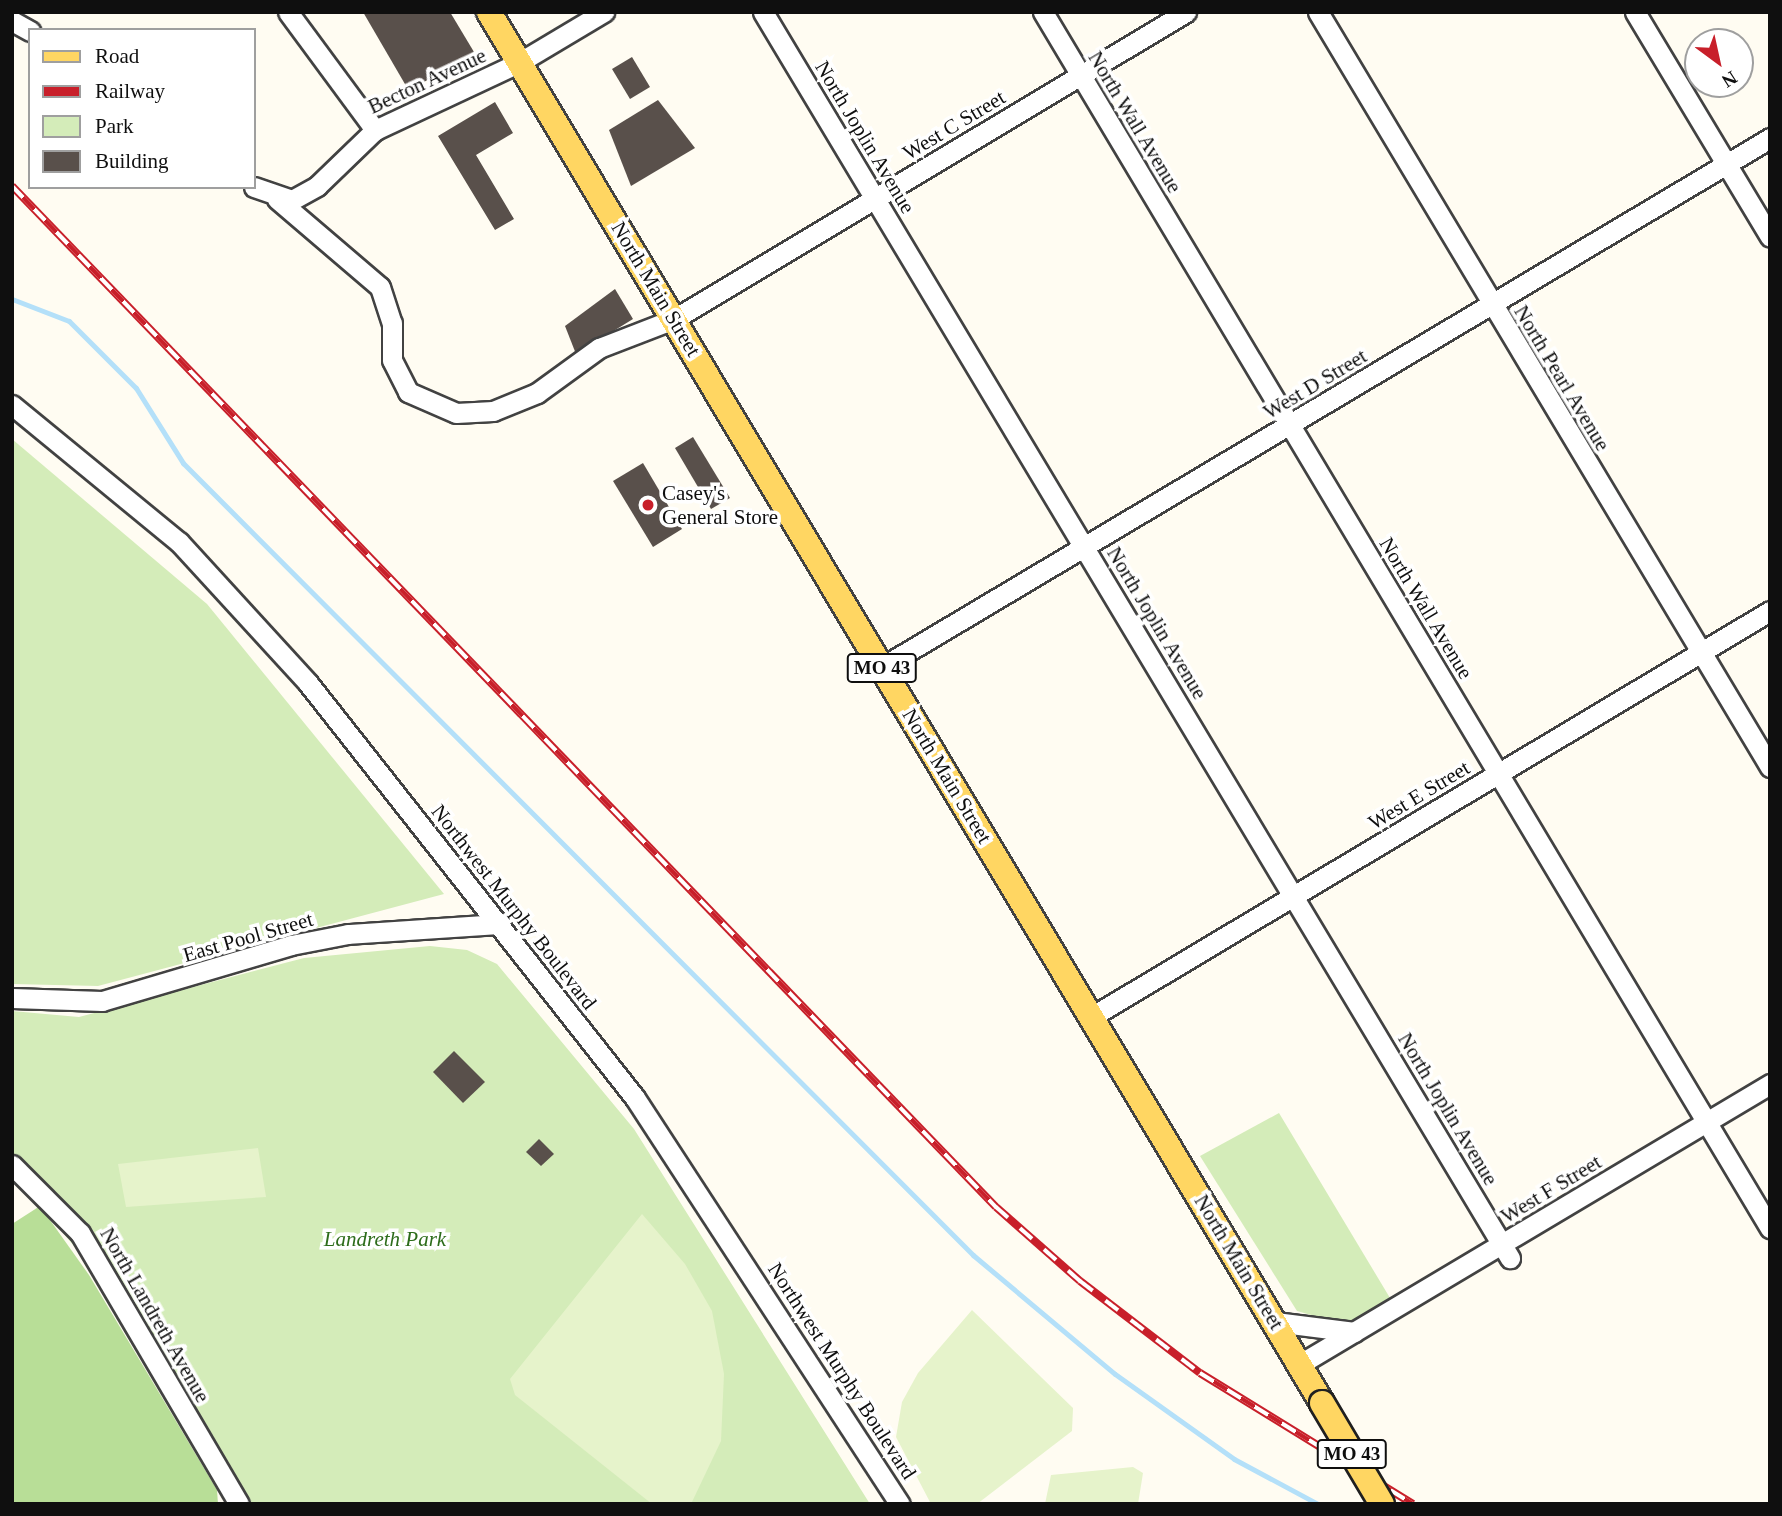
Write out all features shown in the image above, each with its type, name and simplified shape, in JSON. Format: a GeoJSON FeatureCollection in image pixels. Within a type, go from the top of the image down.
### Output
{"type":"FeatureCollection","features":[{"type":"Feature","properties":{"kind":"main road","name":"North Main Street"},"geometry":{"type":"LineString","coordinates":[[489,12],[1382,1504]]}},
{"type":"Feature","properties":{"kind":"street"},"geometry":{"type":"LineString","coordinates":[[288,12],[375,130]]}},
{"type":"Feature","properties":{"kind":"street","name":"Becton Avenue"},"geometry":{"type":"LineString","coordinates":[[276,199],[310,191],[375,130],[520,62],[604,12]]}},
{"type":"Feature","properties":{"kind":"street","name":"North Joplin Avenue"},"geometry":{"type":"LineString","coordinates":[[763,12],[1506,1251]]}},
{"type":"Feature","properties":{"kind":"street","name":"North Wall Avenue"},"geometry":{"type":"LineString","coordinates":[[1043,12],[1770,1228]]}},
{"type":"Feature","properties":{"kind":"street","name":"West C Street"},"geometry":{"type":"LineString","coordinates":[[276,199],[380,287],[392,323],[397,374],[418,400],[456,412],[493,411],[537,393],[599,348],[674,319],[1186,12]]}},
{"type":"Feature","properties":{"kind":"street","name":"North Pearl Avenue"},"geometry":{"type":"LineString","coordinates":[[1318,12],[1770,767]]}},
{"type":"Feature","properties":{"kind":"street"},"geometry":{"type":"LineString","coordinates":[[1635,12],[1770,237]]}},
{"type":"Feature","properties":{"kind":"street"},"geometry":{"type":"LineString","coordinates":[[12,20],[28,30]]}},
{"type":"Feature","properties":{"kind":"street","name":"West D Street"},"geometry":{"type":"LineString","coordinates":[[882,667],[1770,138]]}},
{"type":"Feature","properties":{"kind":"street"},"geometry":{"type":"LineString","coordinates":[[256,188],[276,199]]}},
{"type":"Feature","properties":{"kind":"street","name":"Northwest Murphy Boulevard"},"geometry":{"type":"LineString","coordinates":[[12,405],[179,542],[230,594],[308,683],[677,1157],[900,1504]]}},
{"type":"Feature","properties":{"kind":"street","name":"West E Street"},"geometry":{"type":"LineString","coordinates":[[1091,1017],[1770,611]]}},
{"type":"Feature","properties":{"kind":"street","name":"East Pool Street"},"geometry":{"type":"LineString","coordinates":[[12,998],[102,1001],[303,942],[498,924]]}},
{"type":"Feature","properties":{"kind":"street","name":"West F Street"},"geometry":{"type":"LineString","coordinates":[[1300,1364],[1506,1251],[1770,1084]]}},
{"type":"Feature","properties":{"kind":"street","name":"North Landreth Avenue"},"geometry":{"type":"LineString","coordinates":[[12,1166],[80,1233],[239,1504]]}},
{"type":"Feature","properties":{"kind":"street"},"geometry":{"type":"LineString","coordinates":[[1275,1322],[1356,1332]]}},
{"type":"Feature","properties":{"kind":"green space"},"geometry":{"type":"Polygon","coordinates":[[[12,439],[207,604],[444,894],[98,986],[12,984],[12,439]]]}},
{"type":"Feature","properties":{"kind":"green space","name":"Landreth Park"},"geometry":{"type":"Polygon","coordinates":[[[430,946],[467,950],[497,964],[634,1129],[870,1504],[241,1504],[110,1289],[12,1172],[12,1011],[79,1017],[304,958],[430,946]]]}},
{"type":"Feature","properties":{"kind":"green space"},"geometry":{"type":"Polygon","coordinates":[[[1279,1113],[1393,1303],[1343,1324],[1297,1311],[1200,1156],[1279,1113]]]}},
{"type":"Feature","properties":{"kind":"green space"},"geometry":{"type":"Polygon","coordinates":[[[258,1148],[266,1197],[126,1207],[118,1164],[258,1148]]]}},
{"type":"Feature","properties":{"kind":"green space"},"geometry":{"type":"Polygon","coordinates":[[[40,1206],[89,1275],[217,1490],[218,1504],[12,1504],[12,1224],[40,1206]]]}},
{"type":"Feature","properties":{"kind":"green space"},"geometry":{"type":"Polygon","coordinates":[[[642,1214],[685,1264],[712,1311],[724,1374],[721,1441],[691,1504],[652,1504],[515,1395],[510,1379],[642,1214]]]}},
{"type":"Feature","properties":{"kind":"green space"},"geometry":{"type":"Polygon","coordinates":[[[972,1310],[1073,1408],[1072,1431],[977,1504],[931,1504],[896,1437],[902,1402],[918,1373],[972,1310]]]}},
{"type":"Feature","properties":{"kind":"green space"},"geometry":{"type":"Polygon","coordinates":[[[1133,1467],[1143,1473],[1138,1504],[1045,1504],[1051,1475],[1133,1467]]]}},
{"type":"Feature","properties":{"kind":"building"},"geometry":{"type":"Polygon","coordinates":[[[363,12],[450,12],[474,52],[409,91],[363,12]]]}},
{"type":"Feature","properties":{"kind":"building"},"geometry":{"type":"Polygon","coordinates":[[[632,57],[650,87],[630,99],[612,69],[632,57]]]}},
{"type":"Feature","properties":{"kind":"building"},"geometry":{"type":"Polygon","coordinates":[[[658,100],[695,148],[631,186],[609,130],[658,100]]]}},
{"type":"Feature","properties":{"kind":"building"},"geometry":{"type":"Polygon","coordinates":[[[495,102],[513,133],[476,155],[514,219],[495,230],[438,136],[495,102]]]}},
{"type":"Feature","properties":{"kind":"building"},"geometry":{"type":"Polygon","coordinates":[[[615,289],[633,319],[576,354],[565,326],[615,289]]]}},
{"type":"Feature","properties":{"kind":"building"},"geometry":{"type":"Polygon","coordinates":[[[693,437],[730,498],[711,509],[675,448],[693,437]]]}},
{"type":"Feature","properties":{"kind":"building","name":"Casey's General Store"},"geometry":{"type":"Polygon","coordinates":[[[643,463],[682,529],[653,547],[613,481],[643,463]]]}},
{"type":"Feature","properties":{"kind":"building"},"geometry":{"type":"Polygon","coordinates":[[[454,1051],[485,1082],[463,1103],[433,1072],[454,1051]]]}},
{"type":"Feature","properties":{"kind":"building"},"geometry":{"type":"Polygon","coordinates":[[[539,1139],[554,1154],[541,1166],[526,1152],[539,1139]]]}},
{"type":"Feature","properties":{"kind":"waterway"},"geometry":{"type":"LineString","coordinates":[[12,299],[69,321],[136,388],[183,463],[973,1255],[1115,1374],[1234,1459],[1318,1504]]}},
{"type":"Feature","properties":{"kind":"railway"},"geometry":{"type":"LineString","coordinates":[[12,186],[996,1207],[1080,1281],[1200,1373],[1413,1504]]}},
{"type":"Feature","properties":{"kind":"place","name":"Casey's General Store"},"geometry":{"type":"Point","coordinates":[648,505]}}]}
